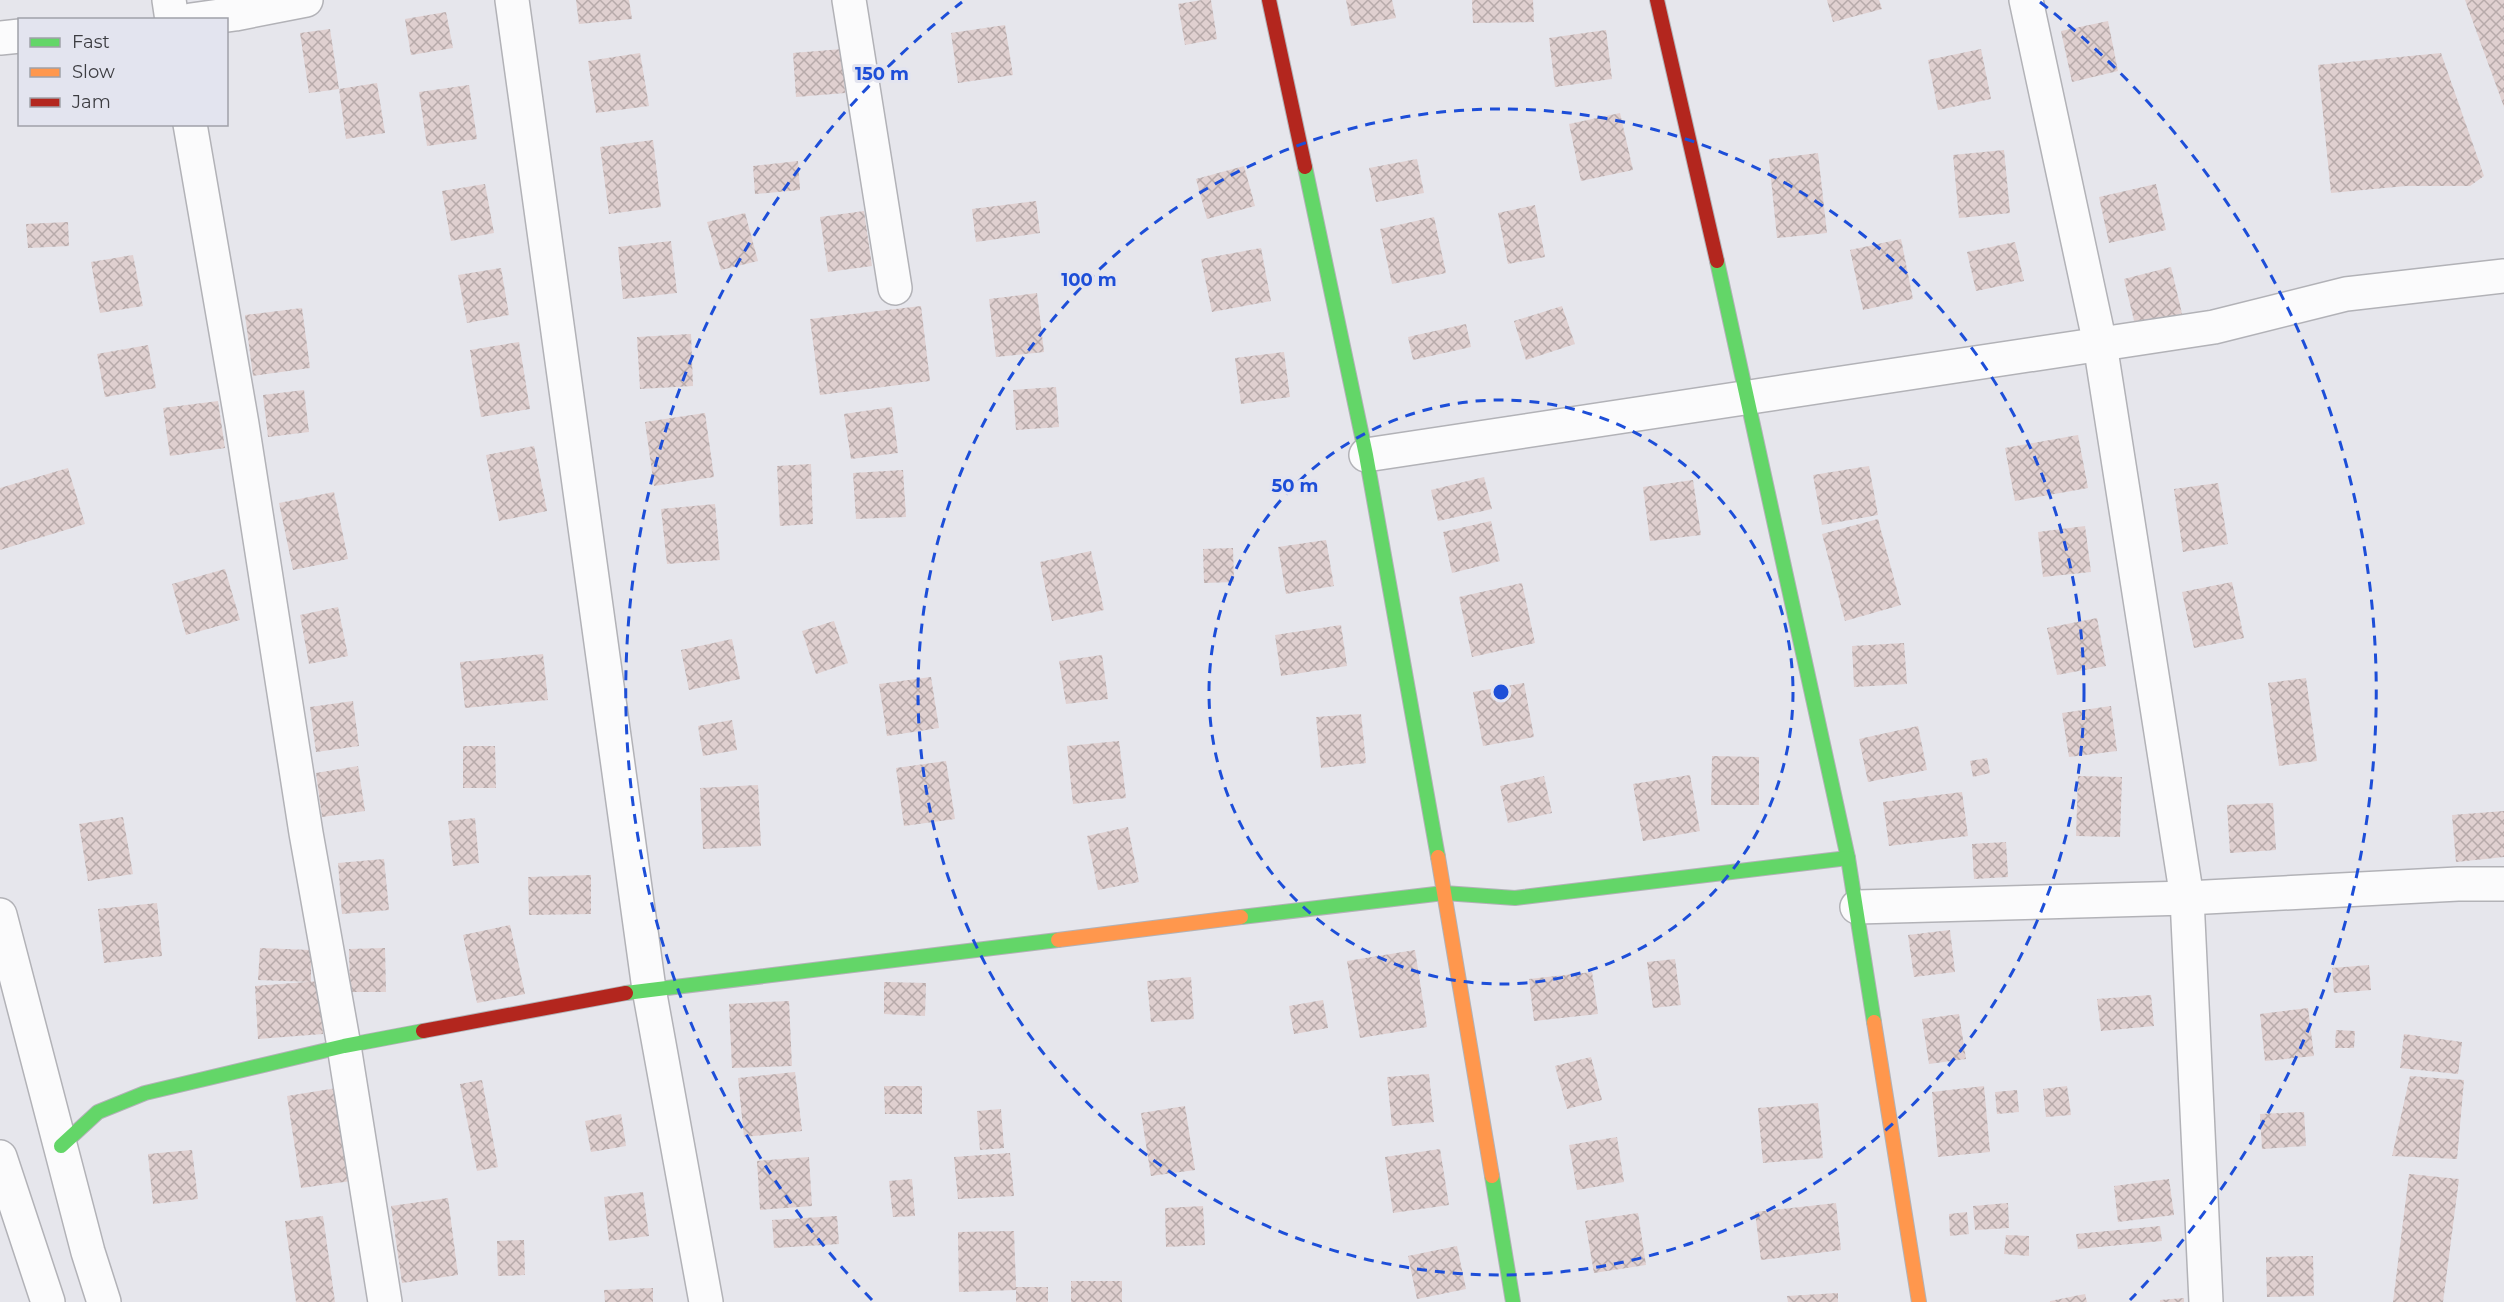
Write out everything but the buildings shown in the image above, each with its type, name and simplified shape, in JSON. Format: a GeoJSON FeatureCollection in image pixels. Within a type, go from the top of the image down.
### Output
{"type":"FeatureCollection","features":[{"type":"Feature","properties":{"kind":"street"},"geometry":{"type":"LineString","coordinates":[[169,0],[172,18]]}},
{"type":"Feature","properties":{"kind":"street"},"geometry":{"type":"LineString","coordinates":[[206,18],[306,0]]}},
{"type":"Feature","properties":{"kind":"street"},"geometry":{"type":"LineString","coordinates":[[512,0],[649,989],[705,1302]]}},
{"type":"Feature","properties":{"kind":"street"},"geometry":{"type":"LineString","coordinates":[[849,0],[894,288]]}},
{"type":"Feature","properties":{"kind":"street"},"geometry":{"type":"LineString","coordinates":[[1269,0],[1366,455],[1514,1302]]}},
{"type":"Feature","properties":{"kind":"street"},"geometry":{"type":"LineString","coordinates":[[1658,0],[1748,397],[1848,858],[1919,1302]]}},
{"type":"Feature","properties":{"kind":"street"},"geometry":{"type":"LineString","coordinates":[[2026,0],[2100,344],[2187,898],[2206,1302]]}},
{"type":"Feature","properties":{"kind":"street"},"geometry":{"type":"LineString","coordinates":[[0,38],[18,36]]}},
{"type":"Feature","properties":{"kind":"street"},"geometry":{"type":"LineString","coordinates":[[190,126],[242,424],[306,833],[344,1046],[385,1302]]}},
{"type":"Feature","properties":{"kind":"street"},"geometry":{"type":"LineString","coordinates":[[1366,455],[2214,327],[2346,294],[2504,276]]}},
{"type":"Feature","properties":{"kind":"street"},"geometry":{"type":"LineString","coordinates":[[61,1146],[98,1112],[145,1093],[344,1046],[649,989],[1444,893],[1515,898],[1848,858]]}},
{"type":"Feature","properties":{"kind":"street"},"geometry":{"type":"LineString","coordinates":[[1857,907],[2187,898],[2458,884],[2504,884]]}},
{"type":"Feature","properties":{"kind":"street"},"geometry":{"type":"LineString","coordinates":[[0,915],[88,1252],[104,1302]]}},
{"type":"Feature","properties":{"kind":"street"},"geometry":{"type":"LineString","coordinates":[[1,1161],[48,1302]]}},
{"type":"Feature","properties":{"kind":"traffic: fast"},"geometry":{"type":"LineString","coordinates":[[1305,167],[1366,455],[1438,857]]}},
{"type":"Feature","properties":{"kind":"traffic: fast"},"geometry":{"type":"LineString","coordinates":[[1717,261],[1848,858],[1874,1022]]}},
{"type":"Feature","properties":{"kind":"traffic: fast"},"geometry":{"type":"LineString","coordinates":[[1241,917],[1444,893],[1515,898],[1848,858]]}},
{"type":"Feature","properties":{"kind":"traffic: fast"},"geometry":{"type":"LineString","coordinates":[[626,993],[1058,940]]}},
{"type":"Feature","properties":{"kind":"traffic: fast"},"geometry":{"type":"LineString","coordinates":[[61,1146],[98,1112],[145,1093],[344,1046],[423,1031]]}},
{"type":"Feature","properties":{"kind":"traffic: fast"},"geometry":{"type":"LineString","coordinates":[[1492,1176],[1513,1302]]}},
{"type":"Feature","properties":{"kind":"traffic: slow"},"geometry":{"type":"LineString","coordinates":[[1438,857],[1492,1176]]}},
{"type":"Feature","properties":{"kind":"traffic: slow"},"geometry":{"type":"LineString","coordinates":[[1058,940],[1241,917]]}},
{"type":"Feature","properties":{"kind":"traffic: slow"},"geometry":{"type":"LineString","coordinates":[[1874,1022],[1919,1302]]}},
{"type":"Feature","properties":{"kind":"traffic: jam"},"geometry":{"type":"LineString","coordinates":[[1269,0],[1305,167]]}},
{"type":"Feature","properties":{"kind":"traffic: jam"},"geometry":{"type":"LineString","coordinates":[[1657,0],[1717,261]]}},
{"type":"Feature","properties":{"kind":"traffic: jam"},"geometry":{"type":"LineString","coordinates":[[423,1031],[626,993]]}}]}
